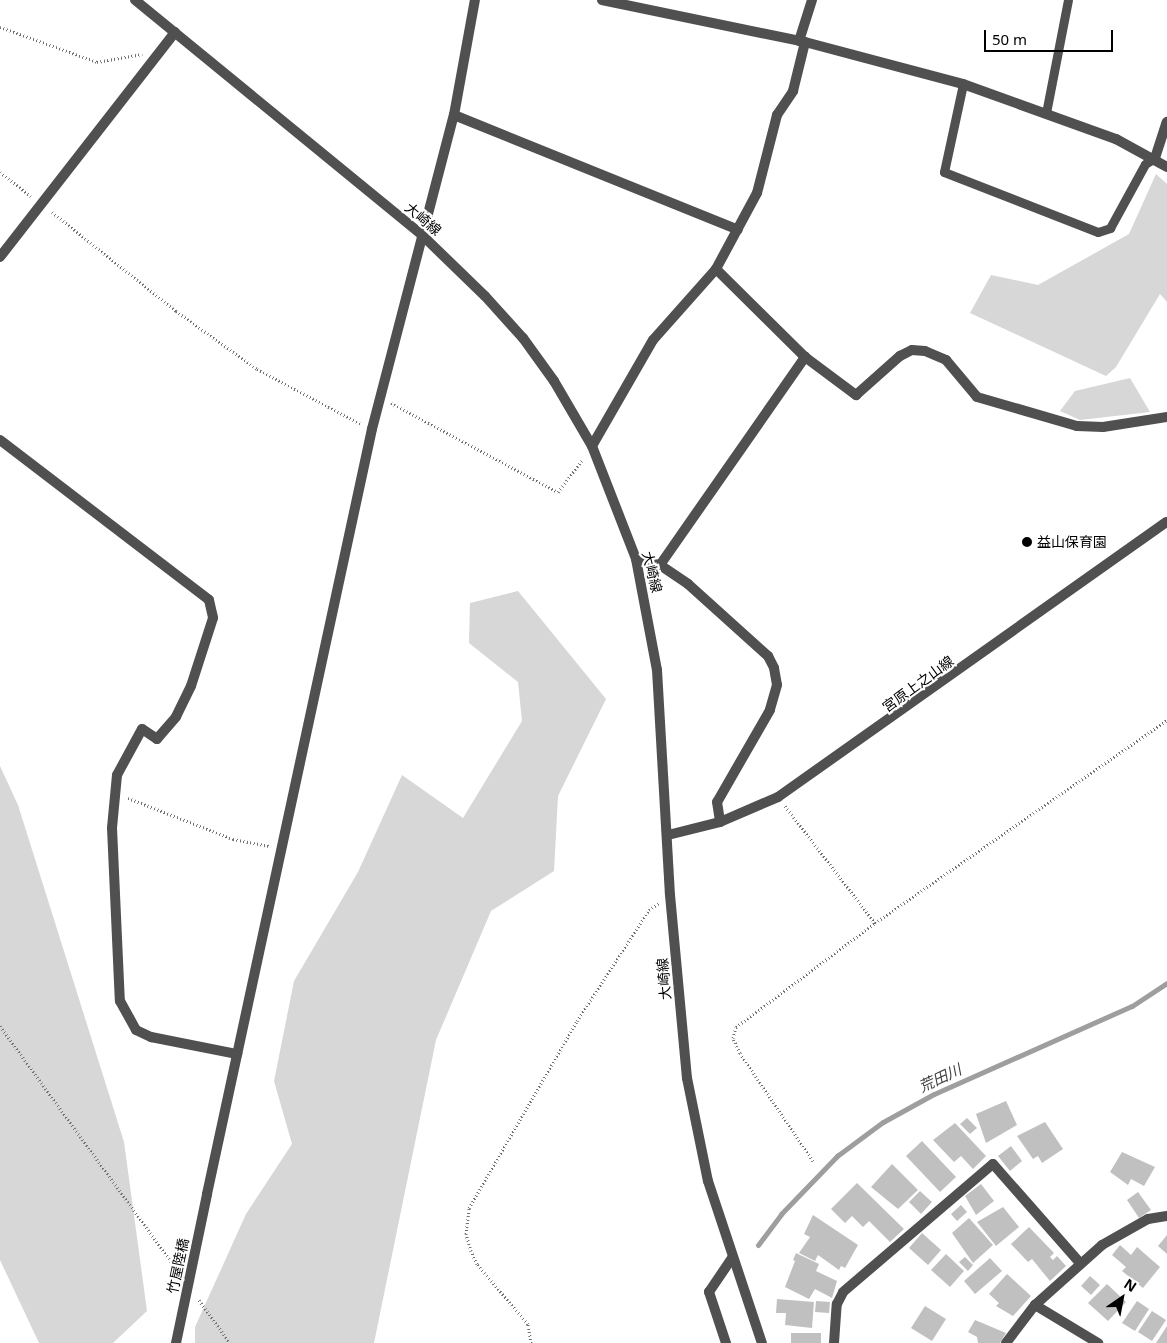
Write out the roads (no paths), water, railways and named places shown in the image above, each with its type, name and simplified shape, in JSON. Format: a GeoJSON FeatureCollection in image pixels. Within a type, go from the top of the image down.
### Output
{"type":"FeatureCollection","features":[{"type":"Feature","properties":{"kind":"street","name":"大崎線"},"geometry":{"type":"LineString","coordinates":[[135,0],[423,236],[523,338],[592,446],[636,559],[657,670],[670,895],[687,1078],[708,1181],[732,1258],[762,1343]]}},
{"type":"Feature","properties":{"kind":"street","name":"竹屋陸橋"},"geometry":{"type":"LineString","coordinates":[[176,1343],[280,848],[372,429],[454,115],[475,0]]}},
{"type":"Feature","properties":{"kind":"street"},"geometry":{"type":"LineString","coordinates":[[602,0],[802,42],[962,84],[1046,113],[1155,158],[1167,166]]}},
{"type":"Feature","properties":{"kind":"street"},"geometry":{"type":"LineString","coordinates":[[592,446],[652,340],[716,269],[758,194],[778,115],[793,91],[812,0]]}},
{"type":"Feature","properties":{"kind":"street"},"geometry":{"type":"LineString","coordinates":[[0,257],[174,32]]}},
{"type":"Feature","properties":{"kind":"street"},"geometry":{"type":"LineString","coordinates":[[454,115],[738,230]]}},
{"type":"Feature","properties":{"kind":"street"},"geometry":{"type":"LineString","coordinates":[[1155,158],[1167,122]]}},
{"type":"Feature","properties":{"kind":"street"},"geometry":{"type":"LineString","coordinates":[[716,269],[804,357],[856,395],[900,356],[919,350],[936,353],[946,360],[977,397],[1077,426],[1103,427],[1167,418]]}},
{"type":"Feature","properties":{"kind":"street"},"geometry":{"type":"LineString","coordinates":[[660,565],[804,357]]}},
{"type":"Feature","properties":{"kind":"street"},"geometry":{"type":"LineString","coordinates":[[0,440],[210,600],[213,618],[191,686],[176,717],[157,739],[142,729],[126,756],[114,792],[120,1001],[136,1030],[151,1037],[237,1054]]}},
{"type":"Feature","properties":{"kind":"street","name":"宮原上之山線"},"geometry":{"type":"LineString","coordinates":[[668,835],[720,822],[778,797],[1167,522]]}},
{"type":"Feature","properties":{"kind":"street"},"geometry":{"type":"LineString","coordinates":[[636,559],[660,565],[688,584],[763,651],[774,668],[776,685],[770,710],[717,802],[720,822]]}},
{"type":"Feature","properties":{"kind":"street"},"geometry":{"type":"LineString","coordinates":[[834,1343],[837,1304],[843,1292],[992,1164],[1080,1263]]}},
{"type":"Feature","properties":{"kind":"street"},"geometry":{"type":"LineString","coordinates":[[1006,1343],[1034,1305],[1102,1245],[1148,1219],[1167,1216]]}},
{"type":"Feature","properties":{"kind":"street"},"geometry":{"type":"LineString","coordinates":[[726,1343],[708,1292],[732,1258]]}},
{"type":"Feature","properties":{"kind":"street"},"geometry":{"type":"LineString","coordinates":[[1034,1305],[1098,1343]]}},
{"type":"Feature","properties":{"kind":"lane"},"geometry":{"type":"LineString","coordinates":[[1046,113],[1068,0]]}},
{"type":"Feature","properties":{"kind":"lane"},"geometry":{"type":"LineString","coordinates":[[962,84],[944,172],[1098,232],[1110,228],[1145,164],[1155,158]]}},
{"type":"Feature","properties":{"kind":"waterway","name":"荒田川"},"geometry":{"type":"LineString","coordinates":[[758,1245],[781,1214],[837,1156],[883,1122],[934,1094],[1132,1006],[1167,983]]}},
{"type":"Feature","properties":{"kind":"place","name":"益山保育園"},"geometry":{"type":"Point","coordinates":[1027,542]}}]}
